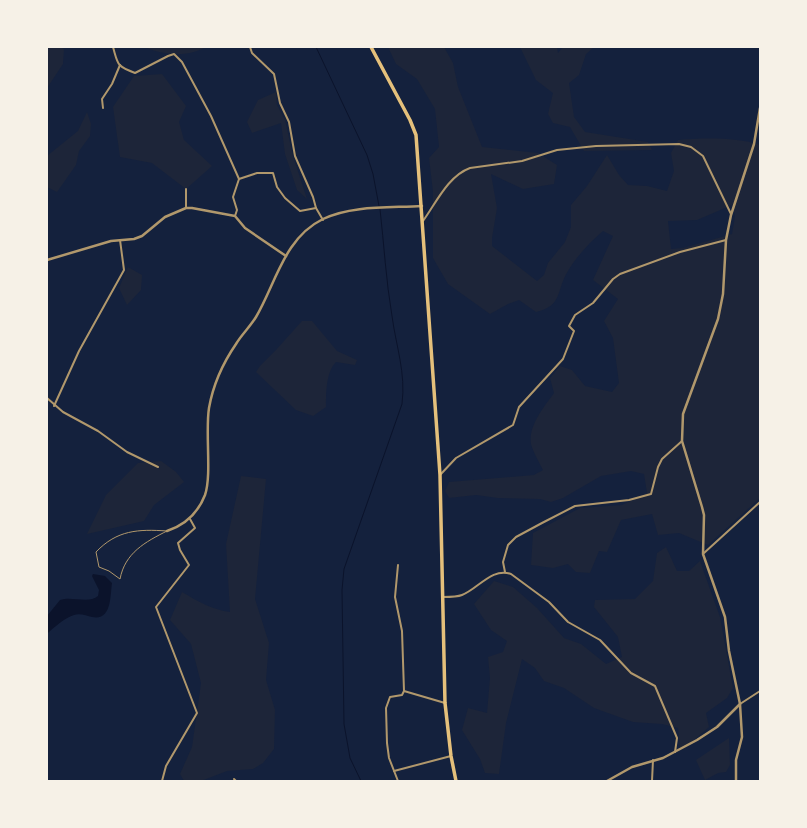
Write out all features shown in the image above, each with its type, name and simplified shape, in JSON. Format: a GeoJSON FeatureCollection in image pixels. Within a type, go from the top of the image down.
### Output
{"type":"FeatureCollection","features":[{"type":"Feature","properties":{"kind":"highway"},"geometry":{"type":"LineString","coordinates":[[371,47],[413,126],[416,135],[440,475],[445,703],[451,756],[456,781]]}},
{"type":"Feature","properties":{"kind":"street"},"geometry":{"type":"LineString","coordinates":[[113,47],[114,58],[120,65],[135,73],[174,54],[182,62],[212,116],[239,179],[233,197],[237,210],[235,216]]}},
{"type":"Feature","properties":{"kind":"street"},"geometry":{"type":"LineString","coordinates":[[250,47],[252,53],[274,74],[280,103],[289,122],[295,156],[313,197],[316,208],[323,220]]}},
{"type":"Feature","properties":{"kind":"street"},"geometry":{"type":"LineString","coordinates":[[103,108],[102,99],[112,84],[120,65]]}},
{"type":"Feature","properties":{"kind":"street"},"geometry":{"type":"LineString","coordinates":[[736,781],[736,760],[742,737],[740,704],[729,651],[725,618],[703,554],[704,515],[682,441],[683,414],[718,319],[721,304],[726,240],[731,215],[754,144],[760,108]]}},
{"type":"Feature","properties":{"kind":"street"},"geometry":{"type":"LineString","coordinates":[[423,221],[452,180],[462,171],[470,168],[522,161],[556,150],[638,144],[679,144],[691,147],[703,156],[731,215]]}},
{"type":"Feature","properties":{"kind":"street"},"geometry":{"type":"LineString","coordinates":[[239,179],[257,173],[273,173],[277,187],[300,211],[316,208]]}},
{"type":"Feature","properties":{"kind":"street"},"geometry":{"type":"LineString","coordinates":[[186,189],[186,208]]}},
{"type":"Feature","properties":{"kind":"street"},"geometry":{"type":"LineString","coordinates":[[167,532],[190,519],[205,495],[207,483],[207,423],[212,395],[217,379],[236,343],[254,320],[286,256],[300,236],[323,220],[349,211],[422,206]]}},
{"type":"Feature","properties":{"kind":"street"},"geometry":{"type":"LineString","coordinates":[[47,260],[105,242],[142,236],[165,217],[186,208],[198,208],[235,216],[244,228],[286,256]]}},
{"type":"Feature","properties":{"kind":"street"},"geometry":{"type":"LineString","coordinates":[[54,406],[85,339],[124,270],[120,240]]}},
{"type":"Feature","properties":{"kind":"street"},"geometry":{"type":"LineString","coordinates":[[440,475],[456,458],[513,425],[519,407],[562,359],[574,331],[569,326],[575,315],[593,303],[613,279],[620,274],[644,264],[680,252],[726,240]]}},
{"type":"Feature","properties":{"kind":"street"},"geometry":{"type":"LineString","coordinates":[[47,398],[54,406],[98,431],[127,452],[158,467]]}},
{"type":"Feature","properties":{"kind":"street"},"geometry":{"type":"LineString","coordinates":[[505,572],[503,562],[508,545],[516,537],[542,523],[575,506],[629,500],[651,494],[658,467],[662,459],[682,441]]}},
{"type":"Feature","properties":{"kind":"street"},"geometry":{"type":"LineString","coordinates":[[703,554],[760,502]]}},
{"type":"Feature","properties":{"kind":"street"},"geometry":{"type":"LineString","coordinates":[[162,781],[166,766],[197,713],[156,607],[189,565],[180,550],[178,543],[195,528],[190,519]]}},
{"type":"Feature","properties":{"kind":"street"},"geometry":{"type":"LineString","coordinates":[[398,565],[395,597],[402,631],[404,691],[402,695],[390,696],[386,708],[389,758],[398,781]]}},
{"type":"Feature","properties":{"kind":"street"},"geometry":{"type":"LineString","coordinates":[[442,597],[463,595],[495,574],[505,572],[511,574],[542,595],[574,626],[597,637],[631,673],[655,686],[677,738],[675,753]]}},
{"type":"Feature","properties":{"kind":"street"},"geometry":{"type":"LineString","coordinates":[[404,691],[445,703]]}},
{"type":"Feature","properties":{"kind":"street"},"geometry":{"type":"LineString","coordinates":[[607,781],[632,767],[675,753],[710,733],[740,704],[760,691]]}},
{"type":"Feature","properties":{"kind":"street"},"geometry":{"type":"LineString","coordinates":[[394,771],[451,756]]}},
{"type":"Feature","properties":{"kind":"street"},"geometry":{"type":"LineString","coordinates":[[652,781],[653,760]]}},
{"type":"Feature","properties":{"kind":"lane"},"geometry":{"type":"LineString","coordinates":[[131,532],[167,532],[137,548],[126,562],[120,579],[110,571],[98,567],[96,552],[112,538],[131,532]]}},
{"type":"Feature","properties":{"kind":"shaded area"},"geometry":{"type":"Polygon","coordinates":[[[47,47],[61,47],[64,49],[63,64],[47,88],[47,47]]]}},
{"type":"Feature","properties":{"kind":"shaded area"},"geometry":{"type":"Polygon","coordinates":[[[144,47],[206,47],[191,53],[175,54],[159,52],[144,47]]]}},
{"type":"Feature","properties":{"kind":"shaded area"},"geometry":{"type":"Polygon","coordinates":[[[388,47],[444,47],[453,63],[458,87],[482,147],[538,153],[557,165],[554,184],[523,189],[491,174],[497,208],[492,246],[537,281],[544,275],[548,263],[565,242],[571,227],[571,205],[587,186],[607,155],[619,175],[628,185],[647,186],[667,191],[674,171],[671,153],[678,140],[730,139],[760,145],[760,498],[708,545],[679,533],[658,535],[652,514],[621,520],[607,552],[599,551],[590,573],[576,572],[568,564],[553,568],[531,565],[533,533],[580,508],[622,505],[647,493],[644,474],[631,471],[601,476],[563,498],[551,502],[540,499],[498,498],[476,495],[449,498],[445,491],[449,482],[534,475],[543,470],[531,444],[532,430],[538,417],[554,393],[550,378],[560,366],[572,370],[585,386],[612,392],[619,383],[613,338],[604,321],[618,299],[593,280],[613,236],[603,231],[593,240],[579,255],[568,271],[555,301],[551,306],[536,312],[519,300],[490,314],[448,284],[433,258],[433,192],[429,158],[439,147],[435,109],[417,79],[396,64],[388,47]],[[732,205],[697,220],[668,221],[671,249],[683,248],[732,234],[735,216],[732,205]]]}},
{"type":"Feature","properties":{"kind":"shaded area"},"geometry":{"type":"Polygon","coordinates":[[[520,47],[557,47],[558,53],[563,47],[594,47],[586,54],[579,75],[569,83],[574,117],[585,132],[648,142],[652,150],[584,151],[570,127],[553,123],[548,114],[553,93],[536,80],[520,47]]]}},
{"type":"Feature","properties":{"kind":"shaded area"},"geometry":{"type":"Polygon","coordinates":[[[162,74],[186,106],[179,122],[184,140],[212,166],[186,189],[152,163],[120,157],[113,107],[134,76],[162,74]]]}},
{"type":"Feature","properties":{"kind":"shaded area"},"geometry":{"type":"Polygon","coordinates":[[[276,92],[277,105],[285,120],[293,156],[307,199],[297,190],[285,154],[281,123],[252,133],[247,122],[258,100],[276,92]]]}},
{"type":"Feature","properties":{"kind":"shaded area"},"geometry":{"type":"Polygon","coordinates":[[[87,112],[91,124],[90,136],[79,151],[76,165],[57,192],[47,187],[47,156],[78,131],[87,112]]]}},
{"type":"Feature","properties":{"kind":"shaded area"},"geometry":{"type":"Polygon","coordinates":[[[128,267],[142,275],[141,290],[127,305],[119,288],[128,267]]]}},
{"type":"Feature","properties":{"kind":"shaded area"},"geometry":{"type":"Polygon","coordinates":[[[302,321],[312,321],[337,351],[357,360],[355,365],[336,362],[328,377],[326,407],[313,416],[296,410],[256,372],[302,321]]]}},
{"type":"Feature","properties":{"kind":"shaded area"},"geometry":{"type":"Polygon","coordinates":[[[161,461],[176,472],[184,482],[154,505],[144,521],[87,534],[106,495],[138,463],[161,461]]]}},
{"type":"Feature","properties":{"kind":"shaded area"},"geometry":{"type":"Polygon","coordinates":[[[241,476],[266,479],[255,599],[269,643],[266,680],[275,710],[274,749],[263,763],[253,769],[227,771],[201,781],[184,781],[180,774],[192,747],[201,683],[191,644],[170,620],[182,592],[211,607],[230,612],[226,544],[241,476]]]}},
{"type":"Feature","properties":{"kind":"shaded area"},"geometry":{"type":"Polygon","coordinates":[[[666,547],[677,571],[689,571],[700,561],[720,617],[733,688],[727,698],[706,713],[709,727],[686,747],[680,747],[678,728],[662,724],[633,722],[594,708],[564,688],[544,681],[535,668],[522,659],[506,723],[499,774],[485,773],[480,759],[462,730],[468,708],[487,713],[490,678],[488,657],[503,652],[507,641],[491,630],[474,604],[494,581],[513,587],[537,608],[564,638],[581,644],[606,664],[622,657],[618,637],[594,607],[595,600],[635,599],[653,581],[657,553],[666,547]]]}},
{"type":"Feature","properties":{"kind":"shaded area"},"geometry":{"type":"Polygon","coordinates":[[[93,574],[105,576],[112,583],[107,611],[99,617],[79,614],[71,616],[47,634],[47,616],[60,600],[85,600],[98,596],[99,590],[92,576],[93,574]]]}},
{"type":"Feature","properties":{"kind":"shaded area"},"geometry":{"type":"Polygon","coordinates":[[[729,738],[730,765],[726,772],[718,773],[705,780],[696,760],[729,738]]]}},
{"type":"Feature","properties":{"kind":"waterway"},"geometry":{"type":"LineString","coordinates":[[316,47],[367,155],[373,174],[379,206]]}},
{"type":"Feature","properties":{"kind":"waterway"},"geometry":{"type":"LineString","coordinates":[[361,781],[350,758],[344,724],[342,590],[344,569],[402,404],[403,393],[402,370],[388,289],[380,209]]}}]}
